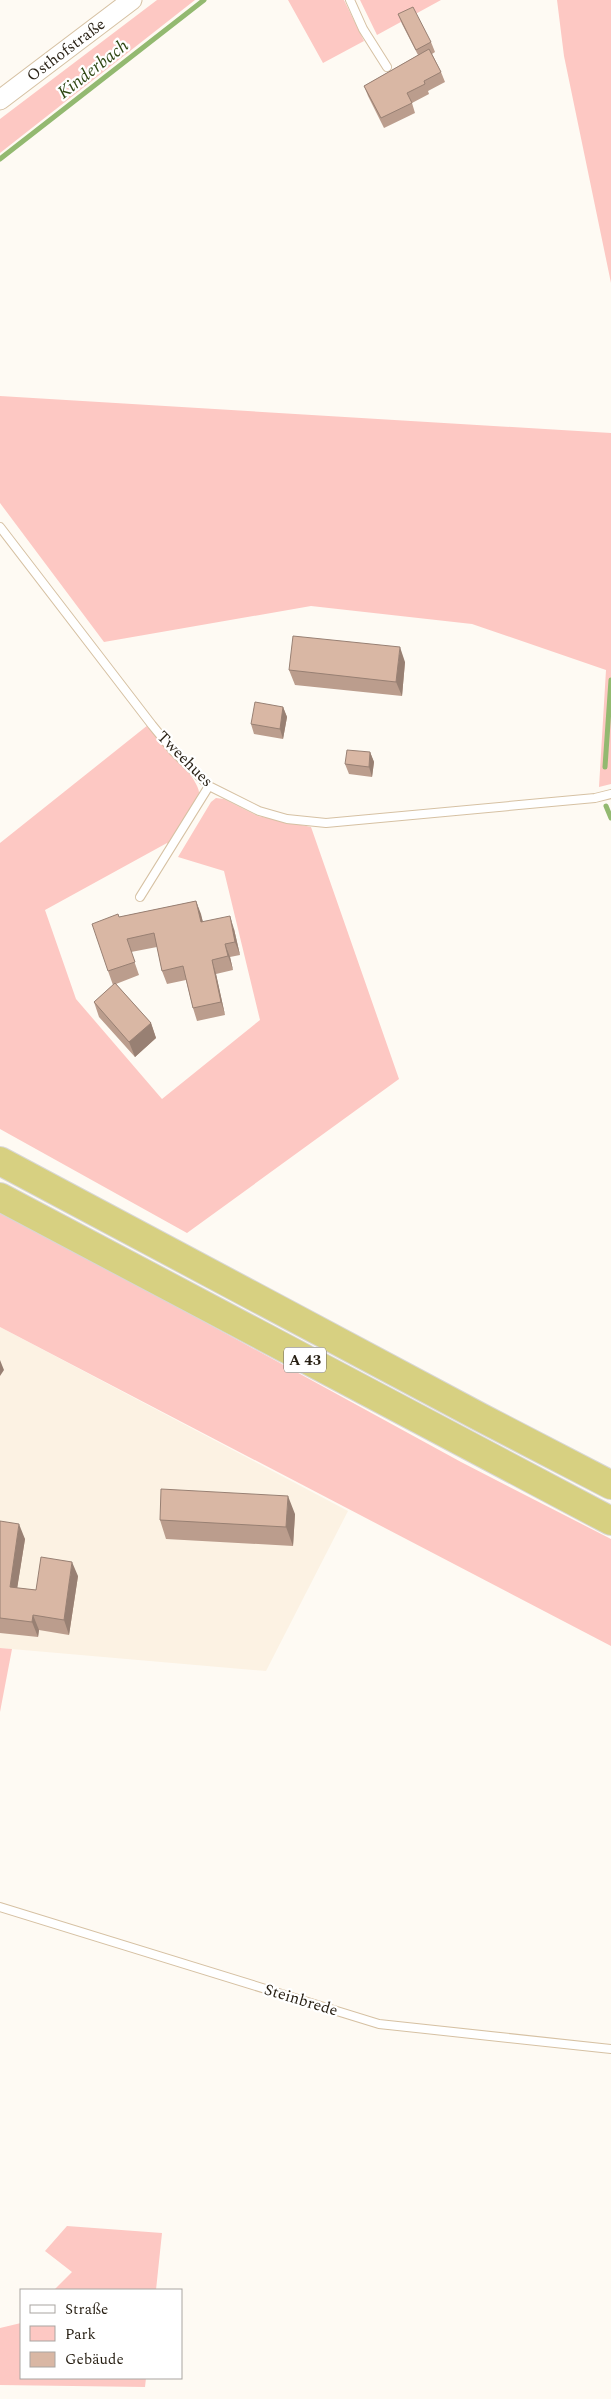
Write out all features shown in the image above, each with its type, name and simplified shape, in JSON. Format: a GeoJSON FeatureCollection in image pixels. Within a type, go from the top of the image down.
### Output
{"type":"FeatureCollection","features":[{"type":"Feature","properties":{"kind":"highway","name":"A 43"},"geometry":{"type":"LineString","coordinates":[[0,1161],[471,1413],[611,1485]]}},
{"type":"Feature","properties":{"kind":"highway","name":"A 43"},"geometry":{"type":"LineString","coordinates":[[0,1197],[611,1521]]}},
{"type":"Feature","properties":{"kind":"street","name":"Osthofstraße"},"geometry":{"type":"LineString","coordinates":[[0,100],[132,0]]}},
{"type":"Feature","properties":{"kind":"lane"},"geometry":{"type":"LineString","coordinates":[[350,0],[363,29],[387,67]]}},
{"type":"Feature","properties":{"kind":"lane","name":"Tweehues"},"geometry":{"type":"LineString","coordinates":[[0,527],[174,752],[209,786],[260,811],[294,820],[326,823],[586,799],[611,794]]}},
{"type":"Feature","properties":{"kind":"lane"},"geometry":{"type":"LineString","coordinates":[[140,897],[209,786]]}},
{"type":"Feature","properties":{"kind":"lane","name":"Steinbrede"},"geometry":{"type":"LineString","coordinates":[[0,1907],[379,2024],[611,2049]]}},
{"type":"Feature","properties":{"kind":"shaded area"},"geometry":{"type":"Polygon","coordinates":[[[0,1327],[348,1511],[266,1671],[0,1648],[0,1327]]]}},
{"type":"Feature","properties":{"kind":"green space"},"geometry":{"type":"Polygon","coordinates":[[[157,0],[195,0],[0,153],[0,119],[157,0]]]}},
{"type":"Feature","properties":{"kind":"green space"},"geometry":{"type":"Polygon","coordinates":[[[288,0],[344,0],[364,41],[323,63],[288,0]]]}},
{"type":"Feature","properties":{"kind":"green space"},"geometry":{"type":"Polygon","coordinates":[[[360,0],[441,0],[377,35],[360,0]]]}},
{"type":"Feature","properties":{"kind":"green space"},"geometry":{"type":"Polygon","coordinates":[[[557,0],[611,0],[611,283],[564,56],[557,0]]]}},
{"type":"Feature","properties":{"kind":"green space"},"geometry":{"type":"Polygon","coordinates":[[[0,396],[611,433],[611,784],[599,787],[606,670],[472,624],[311,606],[104,642],[0,503],[0,396]]]}},
{"type":"Feature","properties":{"kind":"green space"},"geometry":{"type":"Polygon","coordinates":[[[148,725],[186,769],[198,787],[199,793],[171,848],[167,843],[45,910],[76,999],[162,1099],[260,1020],[224,871],[178,857],[211,802],[216,798],[224,799],[258,816],[311,827],[399,1079],[187,1233],[0,1129],[0,843],[148,725]]]}},
{"type":"Feature","properties":{"kind":"green space"},"geometry":{"type":"Polygon","coordinates":[[[0,1210],[461,1462],[611,1539],[611,1646],[0,1327],[0,1210]]]}},
{"type":"Feature","properties":{"kind":"green space"},"geometry":{"type":"Polygon","coordinates":[[[0,1648],[12,1649],[0,1712],[0,1648]]]}},
{"type":"Feature","properties":{"kind":"green space"},"geometry":{"type":"Polygon","coordinates":[[[67,2226],[162,2233],[156,2289],[55,2289],[72,2272],[45,2251],[67,2226]]]}},
{"type":"Feature","properties":{"kind":"green space"},"geometry":{"type":"Polygon","coordinates":[[[20,2323],[20,2379],[146,2379],[145,2387],[0,2385],[0,2328],[20,2323]]]}},
{"type":"Feature","properties":{"kind":"building"},"geometry":{"type":"Polygon","coordinates":[[[413,7],[431,42],[416,50],[398,14],[413,7]]]}},
{"type":"Feature","properties":{"kind":"building"},"geometry":{"type":"Polygon","coordinates":[[[429,49],[441,72],[424,81],[425,84],[407,93],[412,103],[381,118],[364,86],[429,49]]]}},
{"type":"Feature","properties":{"kind":"building"},"geometry":{"type":"Polygon","coordinates":[[[293,636],[400,647],[396,682],[289,670],[293,636]]]}},
{"type":"Feature","properties":{"kind":"building"},"geometry":{"type":"Polygon","coordinates":[[[255,702],[283,707],[280,729],[251,724],[255,702]]]}},
{"type":"Feature","properties":{"kind":"building"},"geometry":{"type":"Polygon","coordinates":[[[347,750],[370,752],[369,767],[345,764],[347,750]]]}},
{"type":"Feature","properties":{"kind":"building"},"geometry":{"type":"Polygon","coordinates":[[[196,901],[201,922],[230,916],[235,942],[225,944],[228,956],[212,960],[221,1002],[193,1008],[183,966],[162,971],[154,933],[127,939],[135,962],[108,971],[92,924],[118,914],[119,917],[196,901]]]}},
{"type":"Feature","properties":{"kind":"building"},"geometry":{"type":"Polygon","coordinates":[[[115,983],[151,1023],[129,1042],[94,1002],[115,983]]]}},
{"type":"Feature","properties":{"kind":"building"},"geometry":{"type":"Polygon","coordinates":[[[161,1489],[288,1496],[286,1527],[160,1520],[161,1489]]]}},
{"type":"Feature","properties":{"kind":"building"},"geometry":{"type":"Polygon","coordinates":[[[0,1521],[19,1524],[10,1587],[36,1590],[41,1557],[72,1562],[64,1620],[33,1615],[32,1622],[0,1618],[0,1521]]]}},
{"type":"Feature","properties":{"kind":"waterway","name":"Kinderbach"},"geometry":{"type":"LineString","coordinates":[[0,159],[204,0]]}},
{"type":"Feature","properties":{"kind":"waterway"},"geometry":{"type":"LineString","coordinates":[[605,767],[611,680]]}},
{"type":"Feature","properties":{"kind":"waterway"},"geometry":{"type":"LineString","coordinates":[[606,806],[611,818]]}}]}
